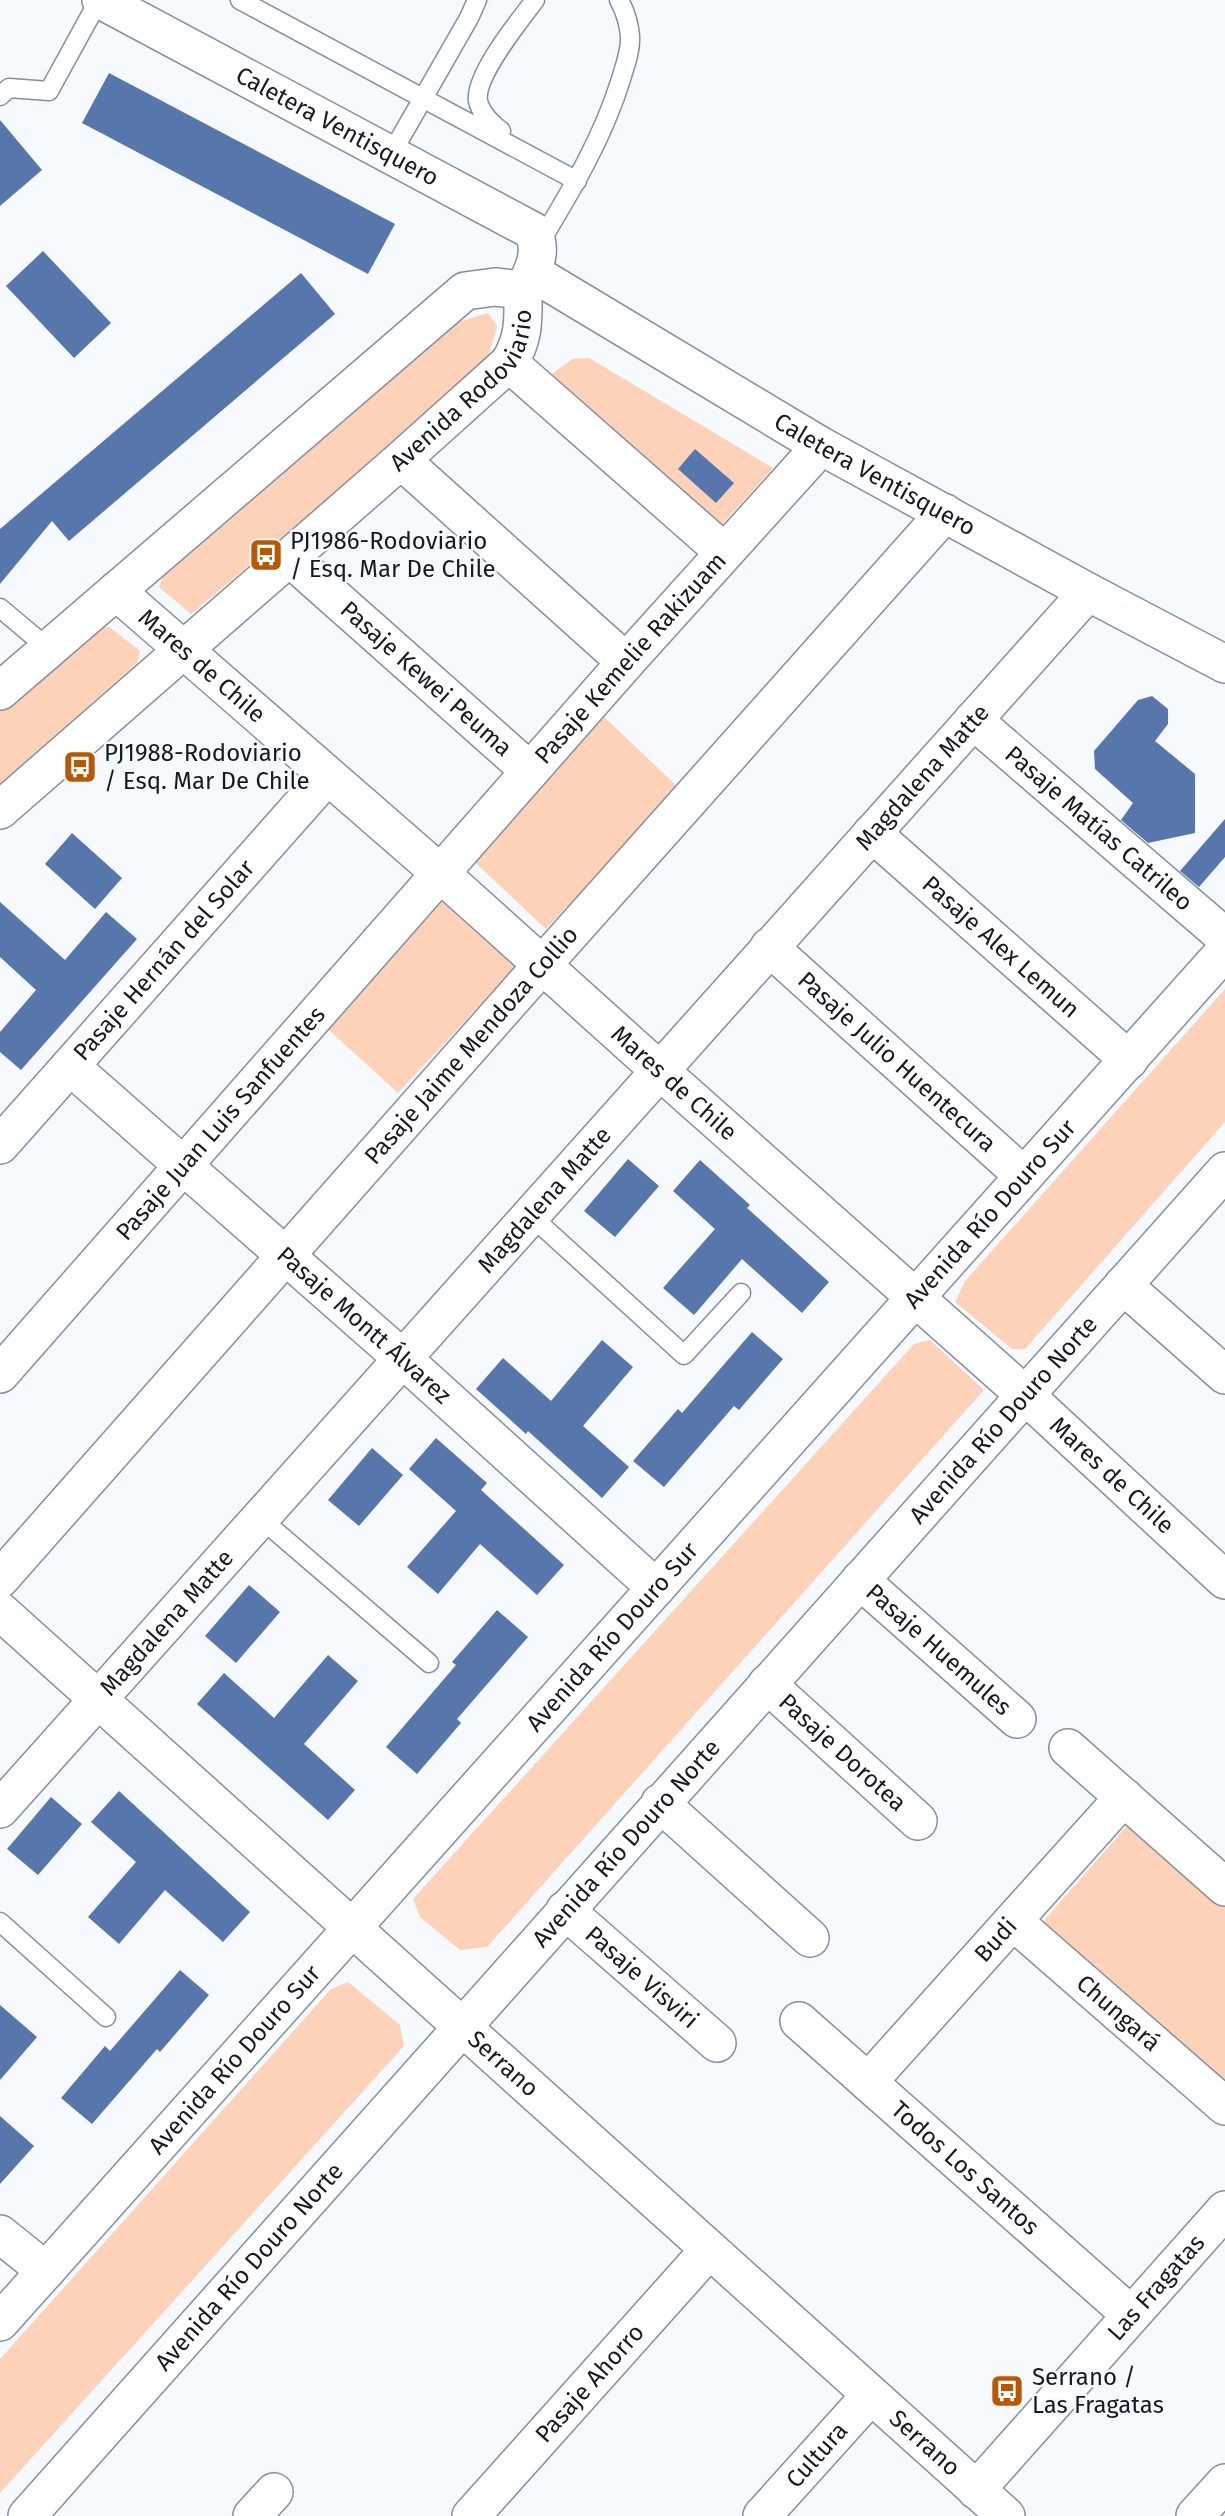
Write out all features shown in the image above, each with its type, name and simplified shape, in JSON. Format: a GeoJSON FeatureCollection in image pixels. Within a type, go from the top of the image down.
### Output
{"type":"FeatureCollection","features":[{"type":"Feature","properties":{"kind":"street","name":"Caletera Ventisquero"},"geometry":{"type":"LineString","coordinates":[[100,0],[533,231],[532,269],[821,446],[1225,664]]}},
{"type":"Feature","properties":{"kind":"street","name":"Avenida Rodoviario"},"geometry":{"type":"LineString","coordinates":[[0,810],[509,363],[519,346],[532,269]]}},
{"type":"Feature","properties":{"kind":"street","name":"Avenida Rodoviario"},"geometry":{"type":"LineString","coordinates":[[0,691],[465,291],[495,287],[532,269]]}},
{"type":"Feature","properties":{"kind":"street"},"geometry":{"type":"LineString","coordinates":[[509,363],[724,552]]}},
{"type":"Feature","properties":{"kind":"street","name":"Pasaje Kemelie Rakizuam"},"geometry":{"type":"LineString","coordinates":[[440,873],[821,446]]}},
{"type":"Feature","properties":{"kind":"street"},"geometry":{"type":"LineString","coordinates":[[401,460],[626,662]]}},
{"type":"Feature","properties":{"kind":"street","name":"Pasaje Jaime Mendoza Collio"},"geometry":{"type":"LineString","coordinates":[[0,1578],[542,964],[945,513]]}},
{"type":"Feature","properties":{"kind":"street","name":"Pasaje Kewei Peuma"},"geometry":{"type":"LineString","coordinates":[[290,558],[530,771]]}},
{"type":"Feature","properties":{"kind":"street","name":"Mares de Chile"},"geometry":{"type":"LineString","coordinates":[[116,591],[440,873],[1025,1395],[1225,1580]]}},
{"type":"Feature","properties":{"kind":"street","name":"Magdalena Matte"},"geometry":{"type":"LineString","coordinates":[[0,1809],[1088,592]]}},
{"type":"Feature","properties":{"kind":"street","name":"Pasaje Matías Catrileo"},"geometry":{"type":"LineString","coordinates":[[973,720],[1225,937]]}},
{"type":"Feature","properties":{"kind":"street","name":"Pasaje Hernán del Solar"},"geometry":{"type":"LineString","coordinates":[[0,1145],[327,776]]}},
{"type":"Feature","properties":{"kind":"street","name":"Pasaje Alex Lemun"},"geometry":{"type":"LineString","coordinates":[[872,833],[1129,1060]]}},
{"type":"Feature","properties":{"kind":"street","name":"Pasaje Juan Luis Sanfuentes"},"geometry":{"type":"LineString","coordinates":[[0,1374],[440,873]]}},
{"type":"Feature","properties":{"kind":"street","name":"Pasaje Julio Huentecura"},"geometry":{"type":"LineString","coordinates":[[769,947],[1024,1176]]}},
{"type":"Feature","properties":{"kind":"street","name":"Avenida Río Douro Sur"},"geometry":{"type":"LineString","coordinates":[[0,2322],[1225,951]]}},
{"type":"Feature","properties":{"kind":"street","name":"Pasaje Montt Álvarez"},"geometry":{"type":"LineString","coordinates":[[70,1066],[402,1357],[656,1588]]}},
{"type":"Feature","properties":{"kind":"street","name":"Avenida Río Douro Norte"},"geometry":{"type":"LineString","coordinates":[[27,2516],[660,1803],[1224,1175]]}},
{"type":"Feature","properties":{"kind":"street"},"geometry":{"type":"LineString","coordinates":[[1123,1285],[1225,1375]]}},
{"type":"Feature","properties":{"kind":"street","name":"Pasaje Huemules"},"geometry":{"type":"LineString","coordinates":[[860,1580],[1017,1719]]}},
{"type":"Feature","properties":{"kind":"street","name":"Serrano"},"geometry":{"type":"LineString","coordinates":[[0,1611],[1006,2516]]}},
{"type":"Feature","properties":{"kind":"street","name":"Pasaje Dorotea"},"geometry":{"type":"LineString","coordinates":[[767,1684],[918,1821]]}},
{"type":"Feature","properties":{"kind":"street"},"geometry":{"type":"LineString","coordinates":[[1068,1748],[1225,1887]]}},
{"type":"Feature","properties":{"kind":"street","name":"Budi"},"geometry":{"type":"LineString","coordinates":[[868,2082],[1124,1797]]}},
{"type":"Feature","properties":{"kind":"street"},"geometry":{"type":"LineString","coordinates":[[660,1803],[810,1938]]}},
{"type":"Feature","properties":{"kind":"street","name":"Pasaje Visviri"},"geometry":{"type":"LineString","coordinates":[[565,1910],[717,2043]]}},
{"type":"Feature","properties":{"kind":"street","name":"Chungará"},"geometry":{"type":"LineString","coordinates":[[1013,1921],[1225,2106]]}},
{"type":"Feature","properties":{"kind":"street","name":"Todos Los Santos"},"geometry":{"type":"LineString","coordinates":[[799,2021],[1132,2315]]}},
{"type":"Feature","properties":{"kind":"street","name":"Las Fragatas"},"geometry":{"type":"LineString","coordinates":[[976,2490],[1225,2210]]}},
{"type":"Feature","properties":{"kind":"street"},"geometry":{"type":"LineString","coordinates":[[0,2234],[46,2271]]}},
{"type":"Feature","properties":{"kind":"street","name":"Pasaje Ahorro"},"geometry":{"type":"LineString","coordinates":[[471,2516],[709,2250]]}},
{"type":"Feature","properties":{"kind":"street","name":"Cultura"},"geometry":{"type":"LineString","coordinates":[[762,2516],[871,2395]]}},
{"type":"Feature","properties":{"kind":"street"},"geometry":{"type":"LineString","coordinates":[[1195,2516],[1225,2483]]}},
{"type":"Feature","properties":{"kind":"lane"},"geometry":{"type":"LineString","coordinates":[[0,96],[9,88],[49,92],[100,0]]}},
{"type":"Feature","properties":{"kind":"lane"},"geometry":{"type":"LineString","coordinates":[[240,0],[577,181]]}},
{"type":"Feature","properties":{"kind":"lane"},"geometry":{"type":"LineString","coordinates":[[390,156],[477,0]]}},
{"type":"Feature","properties":{"kind":"lane"},"geometry":{"type":"LineString","coordinates":[[528,154],[486,119],[478,100],[481,82],[495,55],[535,0]]}},
{"type":"Feature","properties":{"kind":"lane"},"geometry":{"type":"LineString","coordinates":[[532,269],[613,106],[626,64],[630,38],[619,0]]}},
{"type":"Feature","properties":{"kind":"lane"},"geometry":{"type":"LineString","coordinates":[[0,608],[49,649]]}},
{"type":"Feature","properties":{"kind":"lane"},"geometry":{"type":"LineString","coordinates":[[530,1215],[684,1355],[741,1293]]}},
{"type":"Feature","properties":{"kind":"lane"},"geometry":{"type":"LineString","coordinates":[[259,1517],[429,1663]]}},
{"type":"Feature","properties":{"kind":"lane"},"geometry":{"type":"LineString","coordinates":[[0,1922],[106,2017]]}},
{"type":"Feature","properties":{"kind":"shaded area"},"geometry":{"type":"Polygon","coordinates":[[[488,313],[497,326],[486,365],[191,614],[159,587],[168,563],[448,325],[488,313]]]}},
{"type":"Feature","properties":{"kind":"shaded area"},"geometry":{"type":"Polygon","coordinates":[[[589,358],[773,468],[716,531],[549,376],[572,359],[589,358]]]}},
{"type":"Feature","properties":{"kind":"shaded area"},"geometry":{"type":"Polygon","coordinates":[[[108,626],[140,651],[137,663],[0,784],[0,710],[93,632],[108,626]]]}},
{"type":"Feature","properties":{"kind":"shaded area"},"geometry":{"type":"Polygon","coordinates":[[[599,712],[679,788],[546,929],[466,854],[599,712]]]}},
{"type":"Feature","properties":{"kind":"shaded area"},"geometry":{"type":"Polygon","coordinates":[[[436,892],[516,966],[398,1093],[318,1020],[436,892]]]}},
{"type":"Feature","properties":{"kind":"shaded area"},"geometry":{"type":"Polygon","coordinates":[[[1225,989],[1225,1122],[1025,1349],[1012,1349],[955,1302],[965,1281],[1225,989]]]}},
{"type":"Feature","properties":{"kind":"shaded area"},"geometry":{"type":"Polygon","coordinates":[[[930,1340],[984,1390],[487,1947],[460,1950],[420,1917],[413,1899],[914,1344],[930,1340]]]}},
{"type":"Feature","properties":{"kind":"shaded area"},"geometry":{"type":"Polygon","coordinates":[[[1133,1819],[1225,1900],[1225,2088],[1040,1925],[1133,1819]]]}},
{"type":"Feature","properties":{"kind":"shaded area"},"geometry":{"type":"Polygon","coordinates":[[[348,1982],[400,2025],[404,2046],[0,2493],[0,2359],[331,1989],[348,1982]]]}},
{"type":"Feature","properties":{"kind":"building"},"geometry":{"type":"Polygon","coordinates":[[[109,73],[395,224],[368,274],[82,123],[109,73]]]}},
{"type":"Feature","properties":{"kind":"building"},"geometry":{"type":"Polygon","coordinates":[[[0,120],[42,170],[0,206],[0,120]]]}},
{"type":"Feature","properties":{"kind":"building"},"geometry":{"type":"Polygon","coordinates":[[[43,251],[111,323],[74,358],[6,286],[43,251]]]}},
{"type":"Feature","properties":{"kind":"building"},"geometry":{"type":"Polygon","coordinates":[[[301,273],[335,314],[69,541],[52,521],[0,584],[0,529],[301,273]]]}},
{"type":"Feature","properties":{"kind":"building"},"geometry":{"type":"Polygon","coordinates":[[[695,449],[734,483],[716,503],[678,469],[695,449]]]}},
{"type":"Feature","properties":{"kind":"building"},"geometry":{"type":"Polygon","coordinates":[[[1152,696],[1168,709],[1168,724],[1155,741],[1195,774],[1195,833],[1148,843],[1121,820],[1133,803],[1095,769],[1094,751],[1138,700],[1152,696]]]}},
{"type":"Feature","properties":{"kind":"building"},"geometry":{"type":"Polygon","coordinates":[[[1225,819],[1225,857],[1199,887],[1180,871],[1225,819]]]}},
{"type":"Feature","properties":{"kind":"building"},"geometry":{"type":"Polygon","coordinates":[[[72,833],[122,878],[95,909],[45,864],[72,833]]]}},
{"type":"Feature","properties":{"kind":"building"},"geometry":{"type":"Polygon","coordinates":[[[0,902],[65,960],[106,912],[137,939],[21,1070],[0,1052],[0,1032],[36,990],[0,957],[0,902]]]}},
{"type":"Feature","properties":{"kind":"building"},"geometry":{"type":"Polygon","coordinates":[[[628,1159],[659,1186],[615,1237],[584,1211],[628,1159]]]}},
{"type":"Feature","properties":{"kind":"building"},"geometry":{"type":"Polygon","coordinates":[[[700,1160],[750,1205],[747,1208],[829,1282],[802,1313],[742,1259],[694,1315],[663,1288],[715,1229],[673,1191],[700,1160]]]}},
{"type":"Feature","properties":{"kind":"building"},"geometry":{"type":"Polygon","coordinates":[[[752,1332],[783,1359],[739,1410],[734,1406],[664,1487],[633,1461],[678,1409],[682,1413],[752,1332]]]}},
{"type":"Feature","properties":{"kind":"building"},"geometry":{"type":"Polygon","coordinates":[[[602,1340],[633,1367],[583,1426],[629,1467],[602,1498],[528,1431],[526,1434],[476,1389],[503,1358],[551,1401],[602,1340]]]}},
{"type":"Feature","properties":{"kind":"building"},"geometry":{"type":"Polygon","coordinates":[[[436,1438],[487,1483],[481,1490],[564,1565],[537,1595],[480,1544],[438,1594],[407,1567],[456,1511],[409,1469],[436,1438]]]}},
{"type":"Feature","properties":{"kind":"building"},"geometry":{"type":"Polygon","coordinates":[[[372,1448],[403,1475],[359,1526],[328,1500],[372,1448]]]}},
{"type":"Feature","properties":{"kind":"building"},"geometry":{"type":"Polygon","coordinates":[[[249,1585],[280,1612],[236,1663],[205,1636],[249,1585]]]}},
{"type":"Feature","properties":{"kind":"building"},"geometry":{"type":"Polygon","coordinates":[[[497,1610],[528,1637],[457,1719],[461,1723],[417,1774],[386,1747],[456,1665],[452,1662],[497,1610]]]}},
{"type":"Feature","properties":{"kind":"building"},"geometry":{"type":"Polygon","coordinates":[[[328,1655],[358,1681],[304,1744],[355,1790],[328,1820],[197,1704],[224,1673],[274,1718],[328,1655]]]}},
{"type":"Feature","properties":{"kind":"building"},"geometry":{"type":"Polygon","coordinates":[[[119,1791],[250,1912],[223,1942],[165,1890],[119,1944],[88,1917],[136,1862],[91,1822],[119,1791]]]}},
{"type":"Feature","properties":{"kind":"building"},"geometry":{"type":"Polygon","coordinates":[[[51,1797],[82,1824],[38,1875],[7,1849],[51,1797]]]}},
{"type":"Feature","properties":{"kind":"building"},"geometry":{"type":"Polygon","coordinates":[[[180,1970],[209,1995],[160,2052],[157,2049],[92,2124],[61,2098],[105,2046],[110,2051],[180,1970]]]}},
{"type":"Feature","properties":{"kind":"building"},"geometry":{"type":"Polygon","coordinates":[[[0,2005],[37,2037],[0,2080],[0,2005]]]}},
{"type":"Feature","properties":{"kind":"building"},"geometry":{"type":"Polygon","coordinates":[[[0,2116],[34,2146],[0,2184],[0,2116]]]}},
{"type":"Feature","properties":{"kind":"place","name":"PJ1986-Rodoviario / Esq. Mar De Chile"},"geometry":{"type":"Point","coordinates":[266,555]}},
{"type":"Feature","properties":{"kind":"place","name":"PJ1988-Rodoviario / Esq. Mar De Chile"},"geometry":{"type":"Point","coordinates":[80,767]}},
{"type":"Feature","properties":{"kind":"place","name":"Serrano / Las Fragatas"},"geometry":{"type":"Point","coordinates":[1007,2391]}}]}
